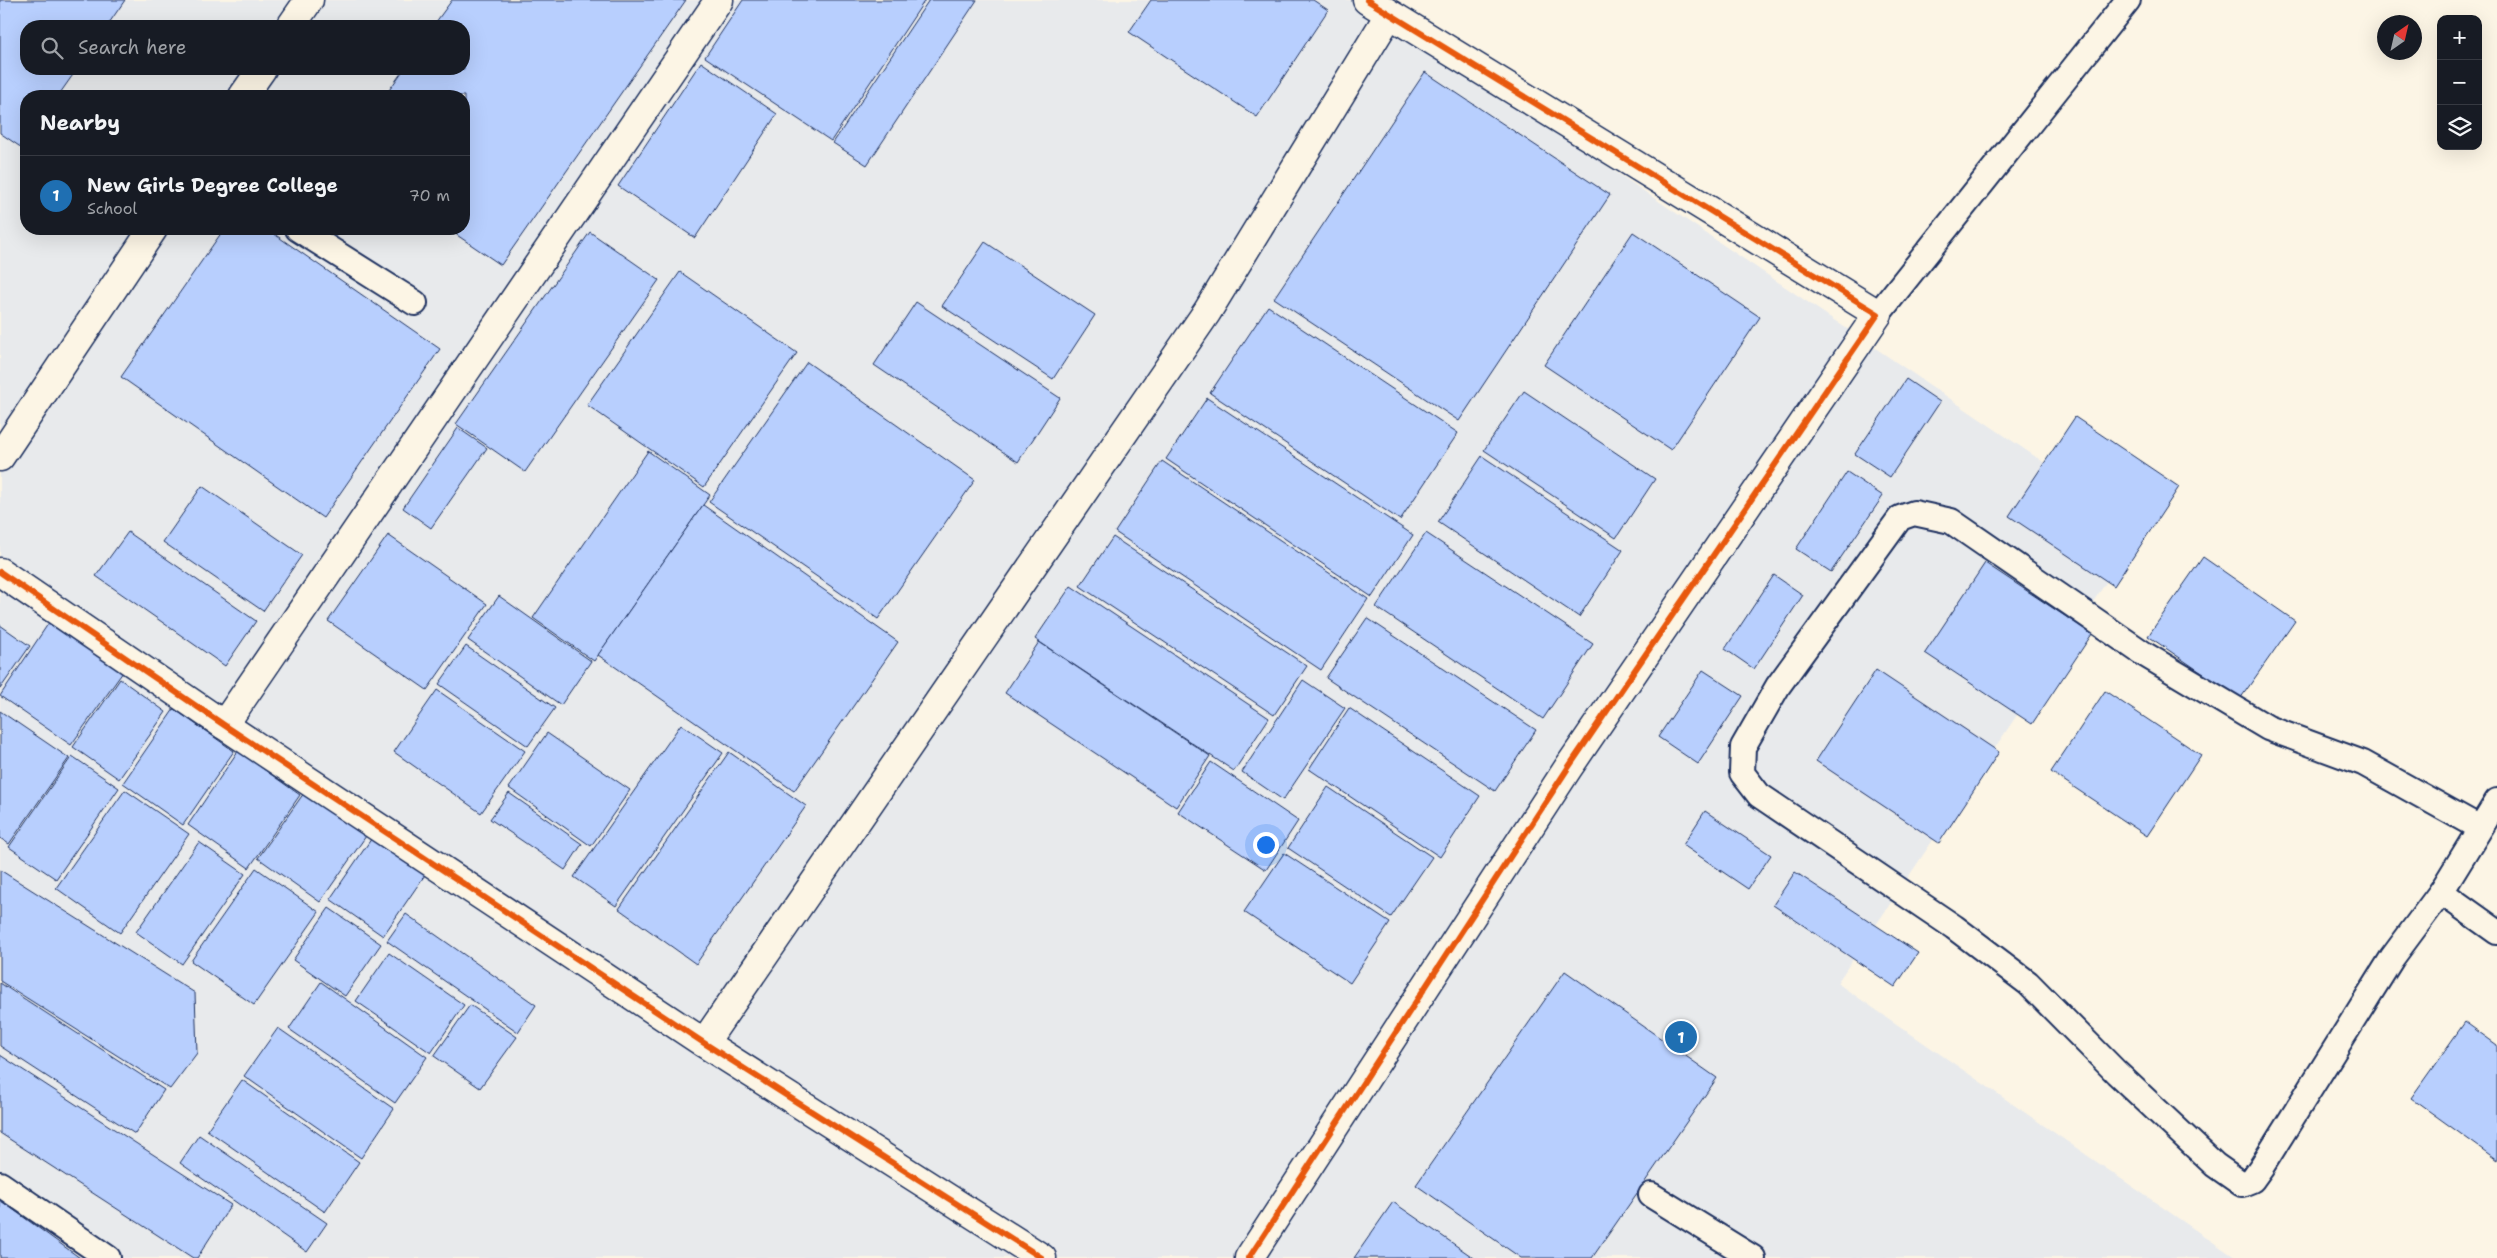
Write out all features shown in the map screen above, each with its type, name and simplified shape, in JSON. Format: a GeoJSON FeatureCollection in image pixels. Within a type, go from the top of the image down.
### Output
{"type":"FeatureCollection","features":[{"type":"Feature","properties":{"kind":"street"},"geometry":{"type":"LineString","coordinates":[[295,20],[309,0]]}},
{"type":"Feature","properties":{"kind":"street"},"geometry":{"type":"LineString","coordinates":[[224,725],[720,0]]}},
{"type":"Feature","properties":{"kind":"street"},"geometry":{"type":"LineString","coordinates":[[1249,1258],[1568,768],[1878,314],[1367,0]]}},
{"type":"Feature","properties":{"kind":"street"},"geometry":{"type":"LineString","coordinates":[[704,1043],[1206,312],[1389,15]]}},
{"type":"Feature","properties":{"kind":"street"},"geometry":{"type":"LineString","coordinates":[[247,90],[258,75]]}},
{"type":"Feature","properties":{"kind":"street"},"geometry":{"type":"LineString","coordinates":[[0,458],[149,235]]}},
{"type":"Feature","properties":{"kind":"street"},"geometry":{"type":"LineString","coordinates":[[0,572],[224,725],[704,1043],[1042,1258]]}},
{"type":"Feature","properties":{"kind":"lane"},"geometry":{"type":"LineString","coordinates":[[1878,314],[2128,0]]}},
{"type":"Feature","properties":{"kind":"lane"},"geometry":{"type":"LineString","coordinates":[[307,235],[415,303]]}},
{"type":"Feature","properties":{"kind":"lane"},"geometry":{"type":"LineString","coordinates":[[2480,828],[2363,763],[2268,728],[2144,654],[1951,521],[1914,513],[1900,518],[1778,686],[1743,747],[1742,773],[1759,795],[1954,927],[2028,983],[2117,1073],[2208,1159],[2242,1184],[2252,1180],[2392,958],[2441,892],[2497,801]]}},
{"type":"Feature","properties":{"kind":"lane"},"geometry":{"type":"LineString","coordinates":[[2441,892],[2497,932]]}},
{"type":"Feature","properties":{"kind":"lane"},"geometry":{"type":"LineString","coordinates":[[0,1184],[108,1258]]}},
{"type":"Feature","properties":{"kind":"lane"},"geometry":{"type":"LineString","coordinates":[[1651,1195],[1752,1258]]}},
{"type":"Feature","properties":{"kind":"shaded area"},"geometry":{"type":"Polygon","coordinates":[[[0,0],[1362,0],[2142,529],[1837,983],[2236,1258],[0,1258],[0,0]]]}},
{"type":"Feature","properties":{"kind":"building"},"geometry":{"type":"Polygon","coordinates":[[[0,0],[125,0],[111,20],[20,20],[20,75],[73,75],[62,90],[20,90],[20,147],[0,133],[0,0]]]}},
{"type":"Feature","properties":{"kind":"building"},"geometry":{"type":"Polygon","coordinates":[[[452,0],[686,0],[501,265],[457,235],[470,235],[470,90],[389,90],[400,75],[470,75],[470,20],[437,20],[452,0]]]}},
{"type":"Feature","properties":{"kind":"building"},"geometry":{"type":"Polygon","coordinates":[[[743,0],[925,0],[831,141],[705,57],[743,0]]]}},
{"type":"Feature","properties":{"kind":"building"},"geometry":{"type":"Polygon","coordinates":[[[929,0],[977,0],[867,165],[833,143],[929,0]]]}},
{"type":"Feature","properties":{"kind":"building"},"geometry":{"type":"Polygon","coordinates":[[[1151,0],[1313,0],[1328,10],[1257,117],[1129,32],[1151,0]]]}},
{"type":"Feature","properties":{"kind":"building"},"geometry":{"type":"Polygon","coordinates":[[[701,62],[777,114],[695,238],[618,186],[701,62]]]}},
{"type":"Feature","properties":{"kind":"building"},"geometry":{"type":"Polygon","coordinates":[[[1425,72],[1610,195],[1459,421],[1274,298],[1425,72]]]}},
{"type":"Feature","properties":{"kind":"building"},"geometry":{"type":"Polygon","coordinates":[[[590,232],[659,280],[525,472],[456,424],[590,232]]]}},
{"type":"Feature","properties":{"kind":"building"},"geometry":{"type":"Polygon","coordinates":[[[1633,232],[1760,317],[1671,450],[1544,365],[1633,232]]]}},
{"type":"Feature","properties":{"kind":"building"},"geometry":{"type":"Polygon","coordinates":[[[220,235],[276,235],[440,349],[323,518],[121,377],[220,235]]]}},
{"type":"Feature","properties":{"kind":"building"},"geometry":{"type":"Polygon","coordinates":[[[985,242],[1095,315],[1053,379],[942,306],[985,242]]]}},
{"type":"Feature","properties":{"kind":"building"},"geometry":{"type":"Polygon","coordinates":[[[680,272],[797,353],[704,487],[587,405],[680,272]]]}},
{"type":"Feature","properties":{"kind":"building"},"geometry":{"type":"Polygon","coordinates":[[[916,302],[1060,398],[1018,462],[874,365],[916,302]]]}},
{"type":"Feature","properties":{"kind":"building"},"geometry":{"type":"Polygon","coordinates":[[[1268,306],[1458,433],[1400,520],[1210,393],[1268,306]]]}},
{"type":"Feature","properties":{"kind":"building"},"geometry":{"type":"Polygon","coordinates":[[[807,362],[975,480],[878,619],[709,502],[807,362]]]}},
{"type":"Feature","properties":{"kind":"building"},"geometry":{"type":"Polygon","coordinates":[[[1906,379],[1940,402],[1890,477],[1855,454],[1906,379]]]}},
{"type":"Feature","properties":{"kind":"building"},"geometry":{"type":"Polygon","coordinates":[[[1524,391],[1655,479],[1616,538],[1484,450],[1524,391]]]}},
{"type":"Feature","properties":{"kind":"building"},"geometry":{"type":"Polygon","coordinates":[[[1207,398],[1413,535],[1372,597],[1166,459],[1207,398]]]}},
{"type":"Feature","properties":{"kind":"building"},"geometry":{"type":"Polygon","coordinates":[[[2075,417],[2179,487],[2114,586],[2009,516],[2075,417]]]}},
{"type":"Feature","properties":{"kind":"building"},"geometry":{"type":"Polygon","coordinates":[[[458,428],[487,448],[431,528],[403,508],[458,428]]]}},
{"type":"Feature","properties":{"kind":"building"},"geometry":{"type":"Polygon","coordinates":[[[648,451],[710,495],[594,661],[533,618],[648,451]]]}},
{"type":"Feature","properties":{"kind":"building"},"geometry":{"type":"Polygon","coordinates":[[[1482,456],[1623,550],[1579,617],[1438,522],[1482,456]]]}},
{"type":"Feature","properties":{"kind":"building"},"geometry":{"type":"Polygon","coordinates":[[[1162,461],[1368,599],[1321,670],[1115,532],[1162,461]]]}},
{"type":"Feature","properties":{"kind":"building"},"geometry":{"type":"Polygon","coordinates":[[[1847,472],[1883,496],[1831,572],[1796,549],[1847,472]]]}},
{"type":"Feature","properties":{"kind":"building"},"geometry":{"type":"Polygon","coordinates":[[[202,486],[302,555],[263,611],[163,542],[202,486]]]}},
{"type":"Feature","properties":{"kind":"building"},"geometry":{"type":"Polygon","coordinates":[[[703,505],[898,642],[794,791],[598,655],[703,505]]]}},
{"type":"Feature","properties":{"kind":"building"},"geometry":{"type":"Polygon","coordinates":[[[128,532],[256,621],[225,666],[96,576],[128,532]]]}},
{"type":"Feature","properties":{"kind":"building"},"geometry":{"type":"Polygon","coordinates":[[[1426,533],[1593,644],[1543,719],[1376,607],[1426,533]]]}},
{"type":"Feature","properties":{"kind":"building"},"geometry":{"type":"Polygon","coordinates":[[[388,535],[487,604],[427,690],[328,621],[388,535]]]}},
{"type":"Feature","properties":{"kind":"building"},"geometry":{"type":"Polygon","coordinates":[[[1113,537],[1307,666],[1274,715],[1080,586],[1113,537]]]}},
{"type":"Feature","properties":{"kind":"building"},"geometry":{"type":"Polygon","coordinates":[[[2203,557],[2295,621],[2240,699],[2148,636],[2203,557]]]}},
{"type":"Feature","properties":{"kind":"building"},"geometry":{"type":"Polygon","coordinates":[[[1985,563],[2092,634],[2032,724],[1925,653],[1985,563]]]}},
{"type":"Feature","properties":{"kind":"building"},"geometry":{"type":"Polygon","coordinates":[[[1774,575],[1803,595],[1754,669],[1725,649],[1774,575]]]}},
{"type":"Feature","properties":{"kind":"building"},"geometry":{"type":"Polygon","coordinates":[[[1071,586],[1269,718],[1234,771],[1035,639],[1071,586]]]}},
{"type":"Feature","properties":{"kind":"building"},"geometry":{"type":"Polygon","coordinates":[[[499,596],[591,661],[561,705],[468,640],[499,596]]]}},
{"type":"Feature","properties":{"kind":"building"},"geometry":{"type":"Polygon","coordinates":[[[1367,618],[1536,730],[1495,791],[1326,678],[1367,618]]]}},
{"type":"Feature","properties":{"kind":"building"},"geometry":{"type":"Polygon","coordinates":[[[50,621],[123,672],[71,745],[0,696],[50,621]]]}},
{"type":"Feature","properties":{"kind":"building"},"geometry":{"type":"Polygon","coordinates":[[[0,625],[30,646],[0,689],[0,625]]]}},
{"type":"Feature","properties":{"kind":"building"},"geometry":{"type":"Polygon","coordinates":[[[1039,642],[1210,756],[1176,807],[1005,693],[1039,642]]]}},
{"type":"Feature","properties":{"kind":"building"},"geometry":{"type":"Polygon","coordinates":[[[466,646],[555,708],[528,746],[439,684],[466,646]]]}},
{"type":"Feature","properties":{"kind":"building"},"geometry":{"type":"Polygon","coordinates":[[[1703,670],[1743,696],[1698,764],[1658,737],[1703,670]]]}},
{"type":"Feature","properties":{"kind":"building"},"geometry":{"type":"Polygon","coordinates":[[[1876,670],[1999,752],[1939,843],[1816,761],[1876,670]]]}},
{"type":"Feature","properties":{"kind":"building"},"geometry":{"type":"Polygon","coordinates":[[[120,679],[166,712],[119,779],[73,747],[120,679]]]}},
{"type":"Feature","properties":{"kind":"building"},"geometry":{"type":"Polygon","coordinates":[[[1303,680],[1345,708],[1283,800],[1242,772],[1303,680]]]}},
{"type":"Feature","properties":{"kind":"building"},"geometry":{"type":"Polygon","coordinates":[[[437,690],[525,751],[481,813],[394,752],[437,690]]]}},
{"type":"Feature","properties":{"kind":"building"},"geometry":{"type":"Polygon","coordinates":[[[2105,691],[2201,755],[2147,836],[2051,772],[2105,691]]]}},
{"type":"Feature","properties":{"kind":"building"},"geometry":{"type":"Polygon","coordinates":[[[1349,708],[1480,796],[1440,857],[1309,769],[1349,708]]]}},
{"type":"Feature","properties":{"kind":"building"},"geometry":{"type":"Polygon","coordinates":[[[174,709],[234,751],[183,825],[123,783],[174,709]]]}},
{"type":"Feature","properties":{"kind":"building"},"geometry":{"type":"Polygon","coordinates":[[[0,711],[69,758],[9,844],[0,838],[0,711]]]}},
{"type":"Feature","properties":{"kind":"building"},"geometry":{"type":"Polygon","coordinates":[[[681,724],[723,753],[616,906],[574,877],[681,724]]]}},
{"type":"Feature","properties":{"kind":"building"},"geometry":{"type":"Polygon","coordinates":[[[547,733],[630,790],[591,846],[509,788],[547,733]]]}},
{"type":"Feature","properties":{"kind":"building"},"geometry":{"type":"Polygon","coordinates":[[[238,751],[300,795],[249,868],[188,825],[238,751]]]}},
{"type":"Feature","properties":{"kind":"building"},"geometry":{"type":"Polygon","coordinates":[[[729,752],[806,806],[696,964],[619,909],[729,752]]]}},
{"type":"Feature","properties":{"kind":"building"},"geometry":{"type":"Polygon","coordinates":[[[72,756],[119,788],[56,879],[9,847],[72,756]]]}},
{"type":"Feature","properties":{"kind":"building"},"geometry":{"type":"Polygon","coordinates":[[[1211,762],[1298,821],[1266,870],[1178,812],[1211,762]]]}},
{"type":"Feature","properties":{"kind":"building"},"geometry":{"type":"Polygon","coordinates":[[[1328,787],[1432,857],[1391,917],[1288,848],[1328,787]]]}},
{"type":"Feature","properties":{"kind":"building"},"geometry":{"type":"Polygon","coordinates":[[[125,790],[189,834],[120,933],[56,888],[125,790]]]}},
{"type":"Feature","properties":{"kind":"building"},"geometry":{"type":"Polygon","coordinates":[[[304,793],[366,836],[320,902],[258,858],[304,793]]]}},
{"type":"Feature","properties":{"kind":"building"},"geometry":{"type":"Polygon","coordinates":[[[509,793],[582,844],[565,870],[490,819],[509,793]]]}},
{"type":"Feature","properties":{"kind":"building"},"geometry":{"type":"Polygon","coordinates":[[[1705,811],[1771,855],[1748,889],[1683,845],[1705,811]]]}},
{"type":"Feature","properties":{"kind":"building"},"geometry":{"type":"Polygon","coordinates":[[[376,832],[429,869],[383,936],[330,899],[376,832]]]}},
{"type":"Feature","properties":{"kind":"building"},"geometry":{"type":"Polygon","coordinates":[[[199,842],[245,874],[182,964],[136,932],[199,842]]]}},
{"type":"Feature","properties":{"kind":"building"},"geometry":{"type":"Polygon","coordinates":[[[1284,853],[1390,923],[1350,983],[1244,912],[1284,853]]]}},
{"type":"Feature","properties":{"kind":"building"},"geometry":{"type":"Polygon","coordinates":[[[256,868],[319,912],[254,1005],[191,961],[256,868]]]}},
{"type":"Feature","properties":{"kind":"building"},"geometry":{"type":"Polygon","coordinates":[[[0,870],[195,993],[197,1053],[170,1089],[0,981],[0,870]]]}},
{"type":"Feature","properties":{"kind":"building"},"geometry":{"type":"Polygon","coordinates":[[[1795,872],[1918,953],[1895,987],[1773,905],[1795,872]]]}},
{"type":"Feature","properties":{"kind":"building"},"geometry":{"type":"Polygon","coordinates":[[[329,908],[381,944],[345,996],[293,960],[329,908]]]}},
{"type":"Feature","properties":{"kind":"building"},"geometry":{"type":"Polygon","coordinates":[[[406,914],[536,1005],[518,1032],[387,941],[406,914]]]}},
{"type":"Feature","properties":{"kind":"building"},"geometry":{"type":"Polygon","coordinates":[[[389,953],[464,1005],[431,1053],[356,1001],[389,953]]]}},
{"type":"Feature","properties":{"kind":"building"},"geometry":{"type":"Polygon","coordinates":[[[1565,971],[1717,1078],[1592,1258],[1521,1258],[1416,1185],[1565,971]]]}},
{"type":"Feature","properties":{"kind":"building"},"geometry":{"type":"Polygon","coordinates":[[[321,982],[427,1057],[395,1103],[289,1029],[321,982]]]}},
{"type":"Feature","properties":{"kind":"building"},"geometry":{"type":"Polygon","coordinates":[[[0,983],[164,1090],[135,1134],[0,1046],[0,983]]]}},
{"type":"Feature","properties":{"kind":"building"},"geometry":{"type":"Polygon","coordinates":[[[470,1005],[517,1037],[480,1088],[434,1056],[470,1005]]]}},
{"type":"Feature","properties":{"kind":"building"},"geometry":{"type":"Polygon","coordinates":[[[2465,1022],[2497,1045],[2497,1160],[2411,1098],[2465,1022]]]}},
{"type":"Feature","properties":{"kind":"building"},"geometry":{"type":"Polygon","coordinates":[[[278,1028],[394,1109],[361,1158],[244,1076],[278,1028]]]}},
{"type":"Feature","properties":{"kind":"building"},"geometry":{"type":"Polygon","coordinates":[[[0,1055],[231,1205],[197,1258],[193,1258],[0,1133],[0,1055]]]}},
{"type":"Feature","properties":{"kind":"building"},"geometry":{"type":"Polygon","coordinates":[[[242,1080],[359,1162],[325,1212],[207,1130],[242,1080]]]}},
{"type":"Feature","properties":{"kind":"building"},"geometry":{"type":"Polygon","coordinates":[[[199,1135],[327,1223],[307,1252],[180,1163],[199,1135]]]}},
{"type":"Feature","properties":{"kind":"building"},"geometry":{"type":"Polygon","coordinates":[[[0,1200],[80,1258],[0,1258],[0,1200]]]}},
{"type":"Feature","properties":{"kind":"building"},"geometry":{"type":"Polygon","coordinates":[[[1393,1202],[1474,1258],[1354,1258],[1393,1202]]]}},
{"type":"Feature","properties":{"kind":"cycle path"},"geometry":{"type":"LineString","coordinates":[[1249,1258],[1568,768],[1878,314],[1367,0]]}},
{"type":"Feature","properties":{"kind":"cycle path"},"geometry":{"type":"LineString","coordinates":[[0,572],[224,725],[704,1043],[1042,1258]]}},
{"type":"Feature","properties":{"kind":"place","name":"New Girls Degree College"},"geometry":{"type":"Point","coordinates":[1681,1037]}}]}
